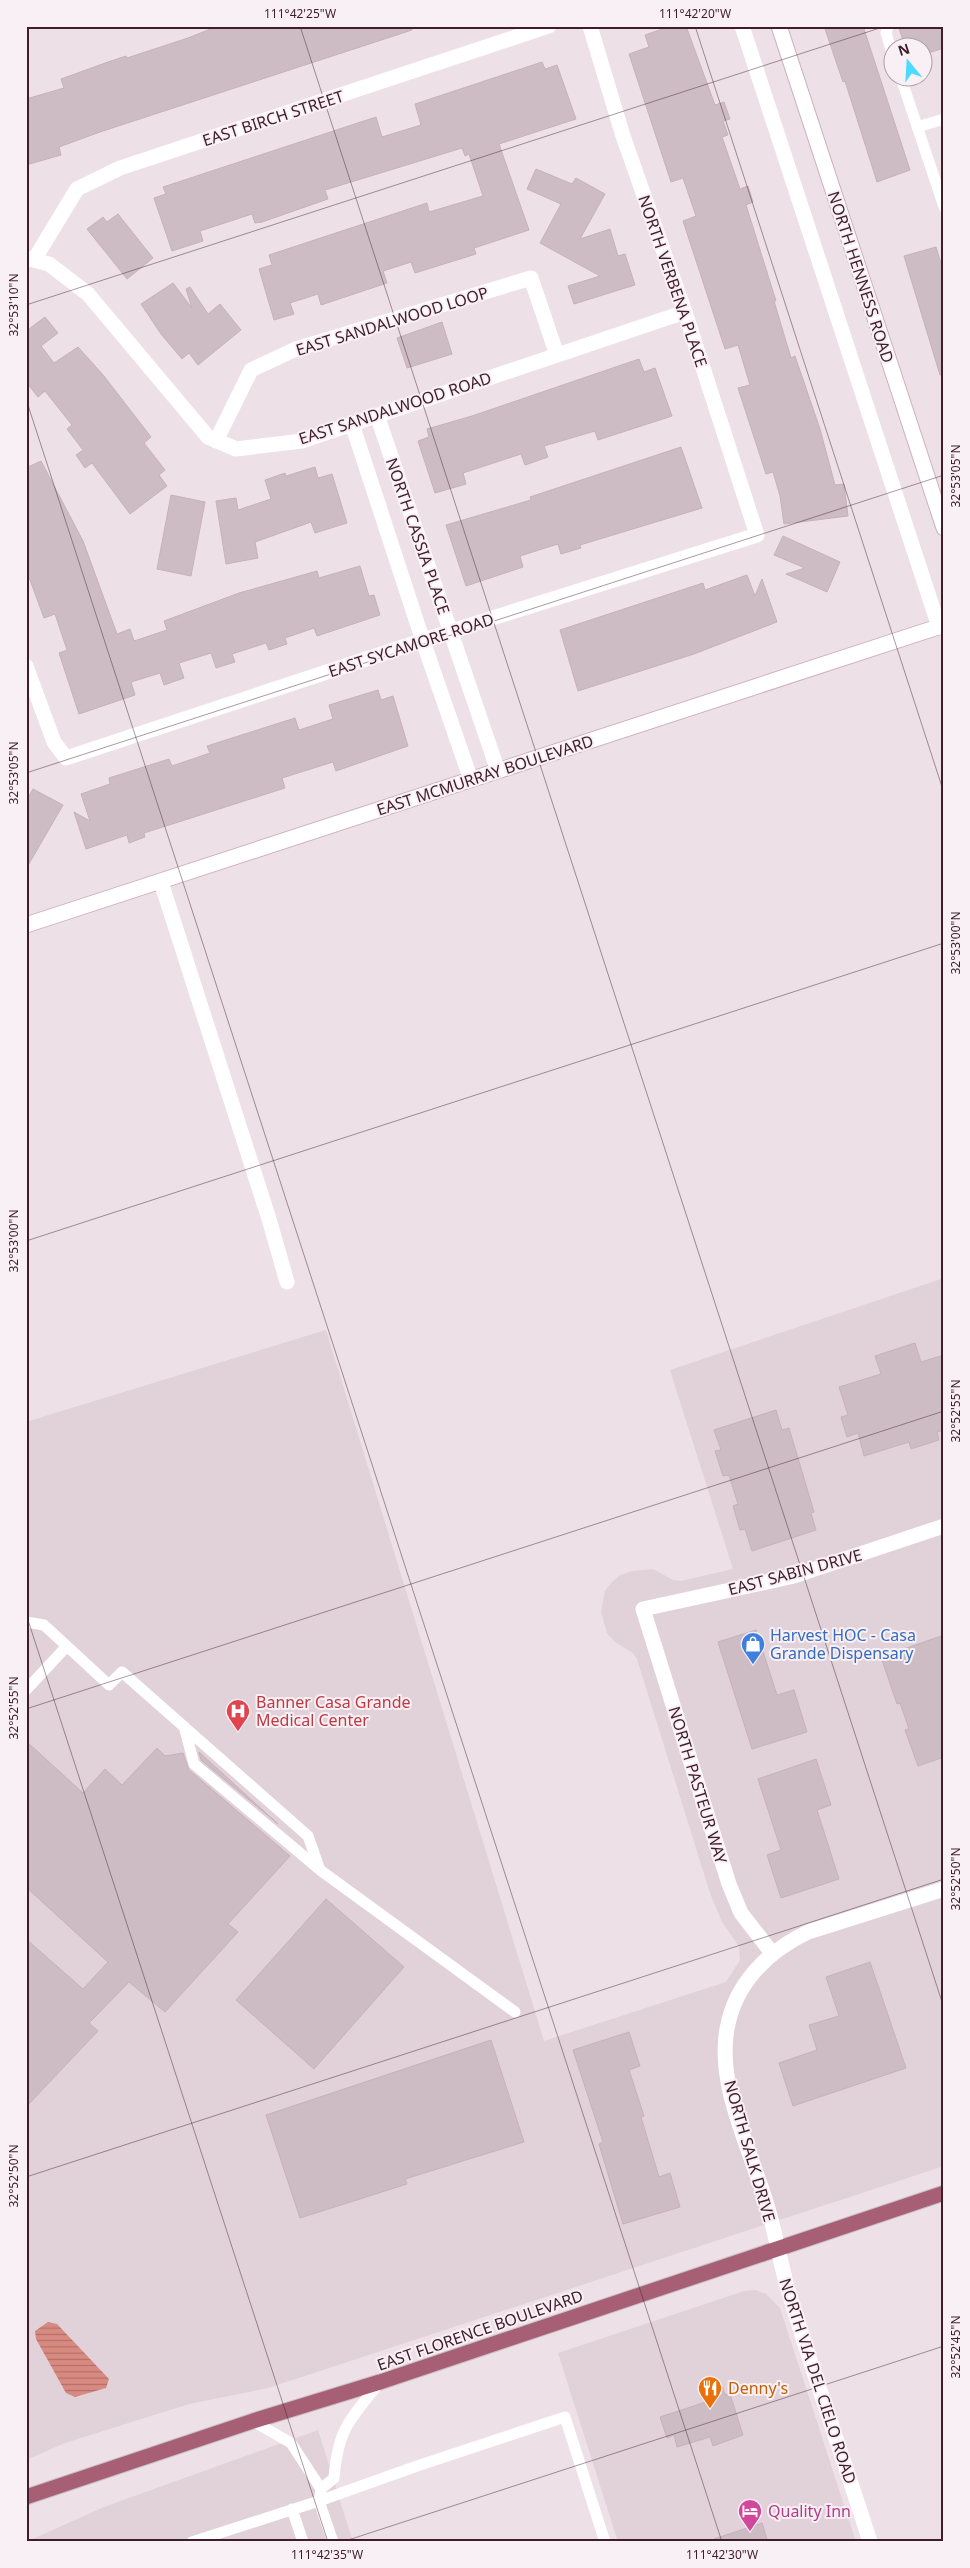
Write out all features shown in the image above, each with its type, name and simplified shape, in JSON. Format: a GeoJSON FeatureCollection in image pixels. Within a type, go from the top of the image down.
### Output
{"type":"FeatureCollection","features":[{"type":"Feature","properties":{"kind":"main road","name":"EAST FLORENCE BOULEVARD"},"geometry":{"type":"LineString","coordinates":[[26,2497],[253,2421],[380,2382],[944,2193]]}},
{"type":"Feature","properties":{"kind":"street","name":"EAST BIRCH STREET"},"geometry":{"type":"LineString","coordinates":[[30,259],[77,189],[120,168],[549,26]]}},
{"type":"Feature","properties":{"kind":"street","name":"NORTH VERBENA PLACE"},"geometry":{"type":"LineString","coordinates":[[590,26],[623,136],[684,312],[757,535]]}},
{"type":"Feature","properties":{"kind":"street"},"geometry":{"type":"LineString","coordinates":[[742,26],[942,626]]}},
{"type":"Feature","properties":{"kind":"street","name":"NORTH HENNESS ROAD"},"geometry":{"type":"LineString","coordinates":[[779,26],[944,528]]}},
{"type":"Feature","properties":{"kind":"street","name":"EAST SANDALWOOD ROAD"},"geometry":{"type":"LineString","coordinates":[[30,259],[49,264],[88,294],[208,437],[236,449],[302,441],[684,312]]}},
{"type":"Feature","properties":{"kind":"street","name":"EAST SANDALWOOD LOOP"},"geometry":{"type":"LineString","coordinates":[[216,441],[251,370],[296,349],[531,278],[557,355]]}},
{"type":"Feature","properties":{"kind":"street","name":"NORTH CASSIA PLACE"},"geometry":{"type":"LineString","coordinates":[[377,415],[498,771]]}},
{"type":"Feature","properties":{"kind":"street","name":"NORTH CASSIA PLACE"},"geometry":{"type":"LineString","coordinates":[[352,424],[422,641],[472,780]]}},
{"type":"Feature","properties":{"kind":"street","name":"EAST SYCAMORE ROAD"},"geometry":{"type":"LineString","coordinates":[[26,666],[54,742],[66,758],[422,641],[757,535]]}},
{"type":"Feature","properties":{"kind":"street","name":"EAST MCMURRAY BOULEVARD"},"geometry":{"type":"LineString","coordinates":[[26,925],[942,626]]}},
{"type":"Feature","properties":{"kind":"street"},"geometry":{"type":"LineString","coordinates":[[161,882],[269,1219],[287,1282]]}},
{"type":"Feature","properties":{"kind":"street","name":"EAST SABIN DRIVE"},"geometry":{"type":"LineString","coordinates":[[643,1609],[794,1576],[944,1526]]}},
{"type":"Feature","properties":{"kind":"street","name":"NORTH PASTEUR WAY"},"geometry":{"type":"LineString","coordinates":[[643,1609],[729,1884],[741,1913],[772,1952]]}},
{"type":"Feature","properties":{"kind":"street","name":"NORTH SALK DRIVE"},"geometry":{"type":"LineString","coordinates":[[777,2248],[769,2212],[730,2088],[724,2055],[727,2028],[736,1999],[752,1974],[772,1952],[808,1932],[944,1889]]}},
{"type":"Feature","properties":{"kind":"street","name":"NORTH VIA DEL CIELO ROAD"},"geometry":{"type":"LineString","coordinates":[[777,2248],[870,2542]]}},
{"type":"Feature","properties":{"kind":"lane"},"geometry":{"type":"LineString","coordinates":[[888,26],[886,33],[888,38]]}},
{"type":"Feature","properties":{"kind":"lane"},"geometry":{"type":"LineString","coordinates":[[904,88],[944,207]]}},
{"type":"Feature","properties":{"kind":"lane"},"geometry":{"type":"LineString","coordinates":[[917,127],[944,119]]}},
{"type":"Feature","properties":{"kind":"lane"},"geometry":{"type":"LineString","coordinates":[[26,1622],[44,1625],[109,1685],[122,1672],[308,1836],[320,1870]]}},
{"type":"Feature","properties":{"kind":"lane"},"geometry":{"type":"LineString","coordinates":[[26,1690],[67,1646]]}},
{"type":"Feature","properties":{"kind":"lane"},"geometry":{"type":"LineString","coordinates":[[184,1726],[194,1764],[320,1870],[515,2012]]}},
{"type":"Feature","properties":{"kind":"lane"},"geometry":{"type":"LineString","coordinates":[[332,2542],[319,2501],[321,2489],[334,2478],[336,2451],[345,2426],[380,2382]]}},
{"type":"Feature","properties":{"kind":"lane"},"geometry":{"type":"LineString","coordinates":[[199,2541],[565,2417],[605,2542]]}},
{"type":"Feature","properties":{"kind":"lane"},"geometry":{"type":"LineString","coordinates":[[253,2421],[291,2444],[321,2489]]}},
{"type":"Feature","properties":{"kind":"lane"},"geometry":{"type":"LineString","coordinates":[[292,2509],[303,2542]]}},
{"type":"Feature","properties":{"kind":"shaded area","name":"Banner Casa Grande Medical Center"},"geometry":{"type":"Polygon","coordinates":[[[944,1278],[944,2166],[268,2388],[189,2404],[65,2443],[26,2460],[26,1422],[326,1330],[544,2041],[726,1982],[740,1960],[739,1946],[722,1922],[710,1893],[637,1659],[633,1653],[615,1642],[607,1633],[601,1612],[605,1591],[610,1584],[620,1575],[632,1571],[653,1569],[673,1580],[681,1581],[733,1569],[670,1370],[944,1278]]]}},
{"type":"Feature","properties":{"kind":"shaded area"},"geometry":{"type":"Polygon","coordinates":[[[755,2290],[766,2294],[780,2308],[856,2542],[618,2542],[558,2353],[744,2291],[755,2290]]]}},
{"type":"Feature","properties":{"kind":"shaded area"},"geometry":{"type":"Polygon","coordinates":[[[48,2322],[57,2324],[109,2379],[106,2388],[75,2397],[66,2393],[36,2339],[35,2331],[48,2322]]]}},
{"type":"Feature","properties":{"kind":"shaded area"},"geometry":{"type":"Polygon","coordinates":[[[318,2430],[353,2542],[26,2542],[104,2507],[318,2430]]]}},
{"type":"Feature","properties":{"kind":"building"},"geometry":{"type":"Polygon","coordinates":[[[218,26],[411,26],[412,30],[100,132],[59,147],[61,155],[26,165],[26,99],[64,88],[61,79],[126,56],[127,58],[188,38],[218,26]]]}},
{"type":"Feature","properties":{"kind":"building"},"geometry":{"type":"Polygon","coordinates":[[[671,26],[686,26],[715,105],[724,102],[730,119],[723,121],[728,135],[722,137],[740,189],[748,186],[753,202],[746,205],[776,301],[774,301],[791,358],[795,356],[820,429],[835,485],[844,484],[848,516],[784,524],[780,496],[773,472],[766,474],[738,388],[750,385],[738,345],[725,349],[683,221],[696,216],[683,178],[671,182],[629,54],[649,47],[645,35],[671,26]]]}},
{"type":"Feature","properties":{"kind":"building"},"geometry":{"type":"Polygon","coordinates":[[[824,26],[863,26],[910,170],[877,182],[845,81],[843,82],[824,26]]]}},
{"type":"Feature","properties":{"kind":"building"},"geometry":{"type":"Polygon","coordinates":[[[898,26],[944,26],[944,48],[932,52],[932,38],[902,38],[898,26]]]}},
{"type":"Feature","properties":{"kind":"building"},"geometry":{"type":"Polygon","coordinates":[[[542,62],[545,69],[557,65],[576,119],[499,144],[529,230],[474,248],[476,254],[415,273],[411,262],[383,271],[387,283],[321,305],[318,294],[290,303],[294,314],[274,320],[259,269],[272,265],[269,255],[427,203],[429,212],[483,196],[469,154],[465,156],[462,148],[325,190],[328,199],[262,222],[255,223],[252,214],[200,231],[203,241],[172,251],[154,198],[166,194],[163,187],[376,117],[382,137],[421,125],[415,104],[542,62]]]}},
{"type":"Feature","properties":{"kind":"building"},"geometry":{"type":"Polygon","coordinates":[[[536,169],[572,184],[576,178],[605,194],[580,239],[610,229],[618,256],[625,254],[635,285],[574,304],[568,286],[600,276],[540,243],[561,204],[527,189],[536,169]]]}},
{"type":"Feature","properties":{"kind":"building"},"geometry":{"type":"Polygon","coordinates":[[[118,214],[153,258],[127,279],[87,229],[103,217],[107,222],[118,214]]]}},
{"type":"Feature","properties":{"kind":"building"},"geometry":{"type":"Polygon","coordinates":[[[936,247],[944,273],[944,375],[940,375],[904,256],[936,247]]]}},
{"type":"Feature","properties":{"kind":"building"},"geometry":{"type":"Polygon","coordinates":[[[173,283],[192,308],[186,289],[190,287],[208,314],[220,304],[241,330],[198,365],[189,353],[182,359],[161,334],[141,304],[173,283]]]}},
{"type":"Feature","properties":{"kind":"building"},"geometry":{"type":"Polygon","coordinates":[[[45,317],[58,333],[41,346],[54,363],[78,347],[104,376],[151,437],[144,443],[165,470],[159,475],[167,486],[130,514],[92,463],[85,468],[76,455],[83,450],[67,429],[72,425],[45,391],[38,397],[26,382],[26,325],[29,329],[45,317]]]}},
{"type":"Feature","properties":{"kind":"building"},"geometry":{"type":"Polygon","coordinates":[[[442,322],[452,354],[407,368],[397,338],[442,322]]]}},
{"type":"Feature","properties":{"kind":"building"},"geometry":{"type":"Polygon","coordinates":[[[639,359],[644,372],[655,368],[672,416],[598,440],[595,431],[544,446],[548,457],[525,465],[521,454],[463,473],[466,484],[435,493],[418,441],[429,437],[427,429],[472,416],[639,359]]]}},
{"type":"Feature","properties":{"kind":"building"},"geometry":{"type":"Polygon","coordinates":[[[681,447],[702,508],[580,545],[581,548],[561,554],[558,544],[520,556],[523,567],[466,586],[446,525],[531,500],[530,497],[681,447]]]}},
{"type":"Feature","properties":{"kind":"building"},"geometry":{"type":"Polygon","coordinates":[[[41,461],[83,541],[117,634],[130,629],[134,641],[167,630],[164,621],[239,593],[317,571],[319,578],[360,566],[369,596],[374,595],[380,615],[317,636],[314,628],[285,638],[287,644],[269,650],[266,643],[232,654],[235,662],[216,668],[211,653],[179,663],[184,678],[164,685],[160,673],[131,682],[135,695],[79,714],[59,653],[67,650],[55,614],[44,618],[26,569],[26,468],[41,461]]]}},
{"type":"Feature","properties":{"kind":"building"},"geometry":{"type":"Polygon","coordinates":[[[315,467],[318,478],[332,474],[347,523],[315,533],[311,522],[255,542],[258,558],[226,564],[216,501],[236,498],[238,510],[271,499],[265,480],[285,473],[286,476],[315,467]]]}},
{"type":"Feature","properties":{"kind":"building"},"geometry":{"type":"Polygon","coordinates":[[[171,495],[205,502],[191,576],[157,569],[171,495]]]}},
{"type":"Feature","properties":{"kind":"building"},"geometry":{"type":"Polygon","coordinates":[[[783,536],[840,562],[827,592],[786,574],[805,568],[774,555],[783,536]]]}},
{"type":"Feature","properties":{"kind":"building"},"geometry":{"type":"Polygon","coordinates":[[[747,575],[755,596],[762,579],[777,622],[694,654],[578,691],[560,630],[703,583],[705,590],[747,575]]]}},
{"type":"Feature","properties":{"kind":"building"},"geometry":{"type":"Polygon","coordinates":[[[378,690],[381,700],[393,696],[408,746],[336,771],[333,762],[282,778],[285,788],[144,833],[145,837],[129,843],[127,835],[86,849],[74,812],[90,821],[81,794],[110,784],[109,778],[169,759],[172,766],[210,753],[207,746],[295,718],[299,730],[333,719],[329,705],[378,690]]]}},
{"type":"Feature","properties":{"kind":"building"},"geometry":{"type":"Polygon","coordinates":[[[33,789],[63,805],[26,869],[26,801],[33,789]]]}},
{"type":"Feature","properties":{"kind":"building"},"geometry":{"type":"Polygon","coordinates":[[[915,1343],[921,1362],[944,1355],[944,1430],[937,1432],[939,1440],[911,1449],[909,1442],[864,1456],[858,1433],[847,1437],[841,1417],[848,1415],[839,1387],[881,1374],[875,1356],[915,1343]]]}},
{"type":"Feature","properties":{"kind":"building"},"geometry":{"type":"Polygon","coordinates":[[[776,1410],[782,1430],[789,1428],[814,1512],[811,1513],[816,1530],[752,1551],[745,1529],[740,1530],[733,1506],[738,1504],[729,1475],[723,1476],[715,1451],[721,1450],[714,1430],[776,1410]]]}},
{"type":"Feature","properties":{"kind":"building"},"geometry":{"type":"Polygon","coordinates":[[[756,1630],[777,1695],[794,1690],[807,1732],[752,1749],[718,1642],[756,1630]]]}},
{"type":"Feature","properties":{"kind":"building"},"geometry":{"type":"Polygon","coordinates":[[[944,1635],[944,1757],[918,1766],[905,1730],[909,1729],[900,1703],[897,1704],[881,1657],[944,1635]]]}},
{"type":"Feature","properties":{"kind":"building"},"geometry":{"type":"Polygon","coordinates":[[[26,1741],[83,1793],[105,1769],[122,1785],[157,1748],[165,1756],[183,1753],[189,1770],[290,1856],[228,1924],[238,1932],[165,2012],[129,1982],[89,2023],[98,2031],[26,2107],[26,1939],[83,1989],[108,1962],[26,1887],[26,1741]]]}},
{"type":"Feature","properties":{"kind":"building"},"geometry":{"type":"Polygon","coordinates":[[[199,1752],[278,1824],[201,1760],[199,1752]]]}},
{"type":"Feature","properties":{"kind":"building"},"geometry":{"type":"Polygon","coordinates":[[[816,1759],[831,1805],[817,1810],[839,1879],[781,1898],[767,1855],[781,1850],[758,1779],[816,1759]]]}},
{"type":"Feature","properties":{"kind":"building"},"geometry":{"type":"Polygon","coordinates":[[[326,1899],[404,1967],[314,2069],[236,2000],[326,1899]]]}},
{"type":"Feature","properties":{"kind":"building"},"geometry":{"type":"Polygon","coordinates":[[[870,1962],[906,2068],[793,2106],[779,2063],[817,2050],[809,2025],[839,2016],[826,1977],[870,1962]]]}},
{"type":"Feature","properties":{"kind":"building"},"geometry":{"type":"Polygon","coordinates":[[[629,2032],[640,2066],[629,2070],[644,2116],[641,2117],[659,2177],[670,2173],[680,2207],[623,2224],[599,2144],[603,2142],[573,2050],[629,2032]]]}},
{"type":"Feature","properties":{"kind":"building"},"geometry":{"type":"Polygon","coordinates":[[[491,2040],[524,2142],[405,2179],[407,2184],[300,2218],[266,2115],[491,2040]]]}},
{"type":"Feature","properties":{"kind":"building","name":"Denny's"},"geometry":{"type":"Polygon","coordinates":[[[722,2386],[725,2395],[730,2394],[743,2435],[713,2446],[710,2437],[677,2447],[674,2435],[667,2438],[660,2417],[709,2401],[706,2391],[722,2386]]]}},
{"type":"Feature","properties":{"kind":"building","name":"Quality Inn"},"geometry":{"type":"Polygon","coordinates":[[[762,2523],[768,2542],[714,2542],[714,2539],[762,2523]]]}},
{"type":"Feature","properties":{"kind":"place","name":"Harvest HOC - Casa Grande Dispensary"},"geometry":{"type":"Point","coordinates":[753,1665]}},
{"type":"Feature","properties":{"kind":"place","name":"Banner Casa Grande Medical Center"},"geometry":{"type":"Point","coordinates":[238,1732]}},
{"type":"Feature","properties":{"kind":"place","name":"Denny's"},"geometry":{"type":"Point","coordinates":[710,2409]}},
{"type":"Feature","properties":{"kind":"place","name":"Quality Inn"},"geometry":{"type":"Point","coordinates":[750,2532]}}]}
